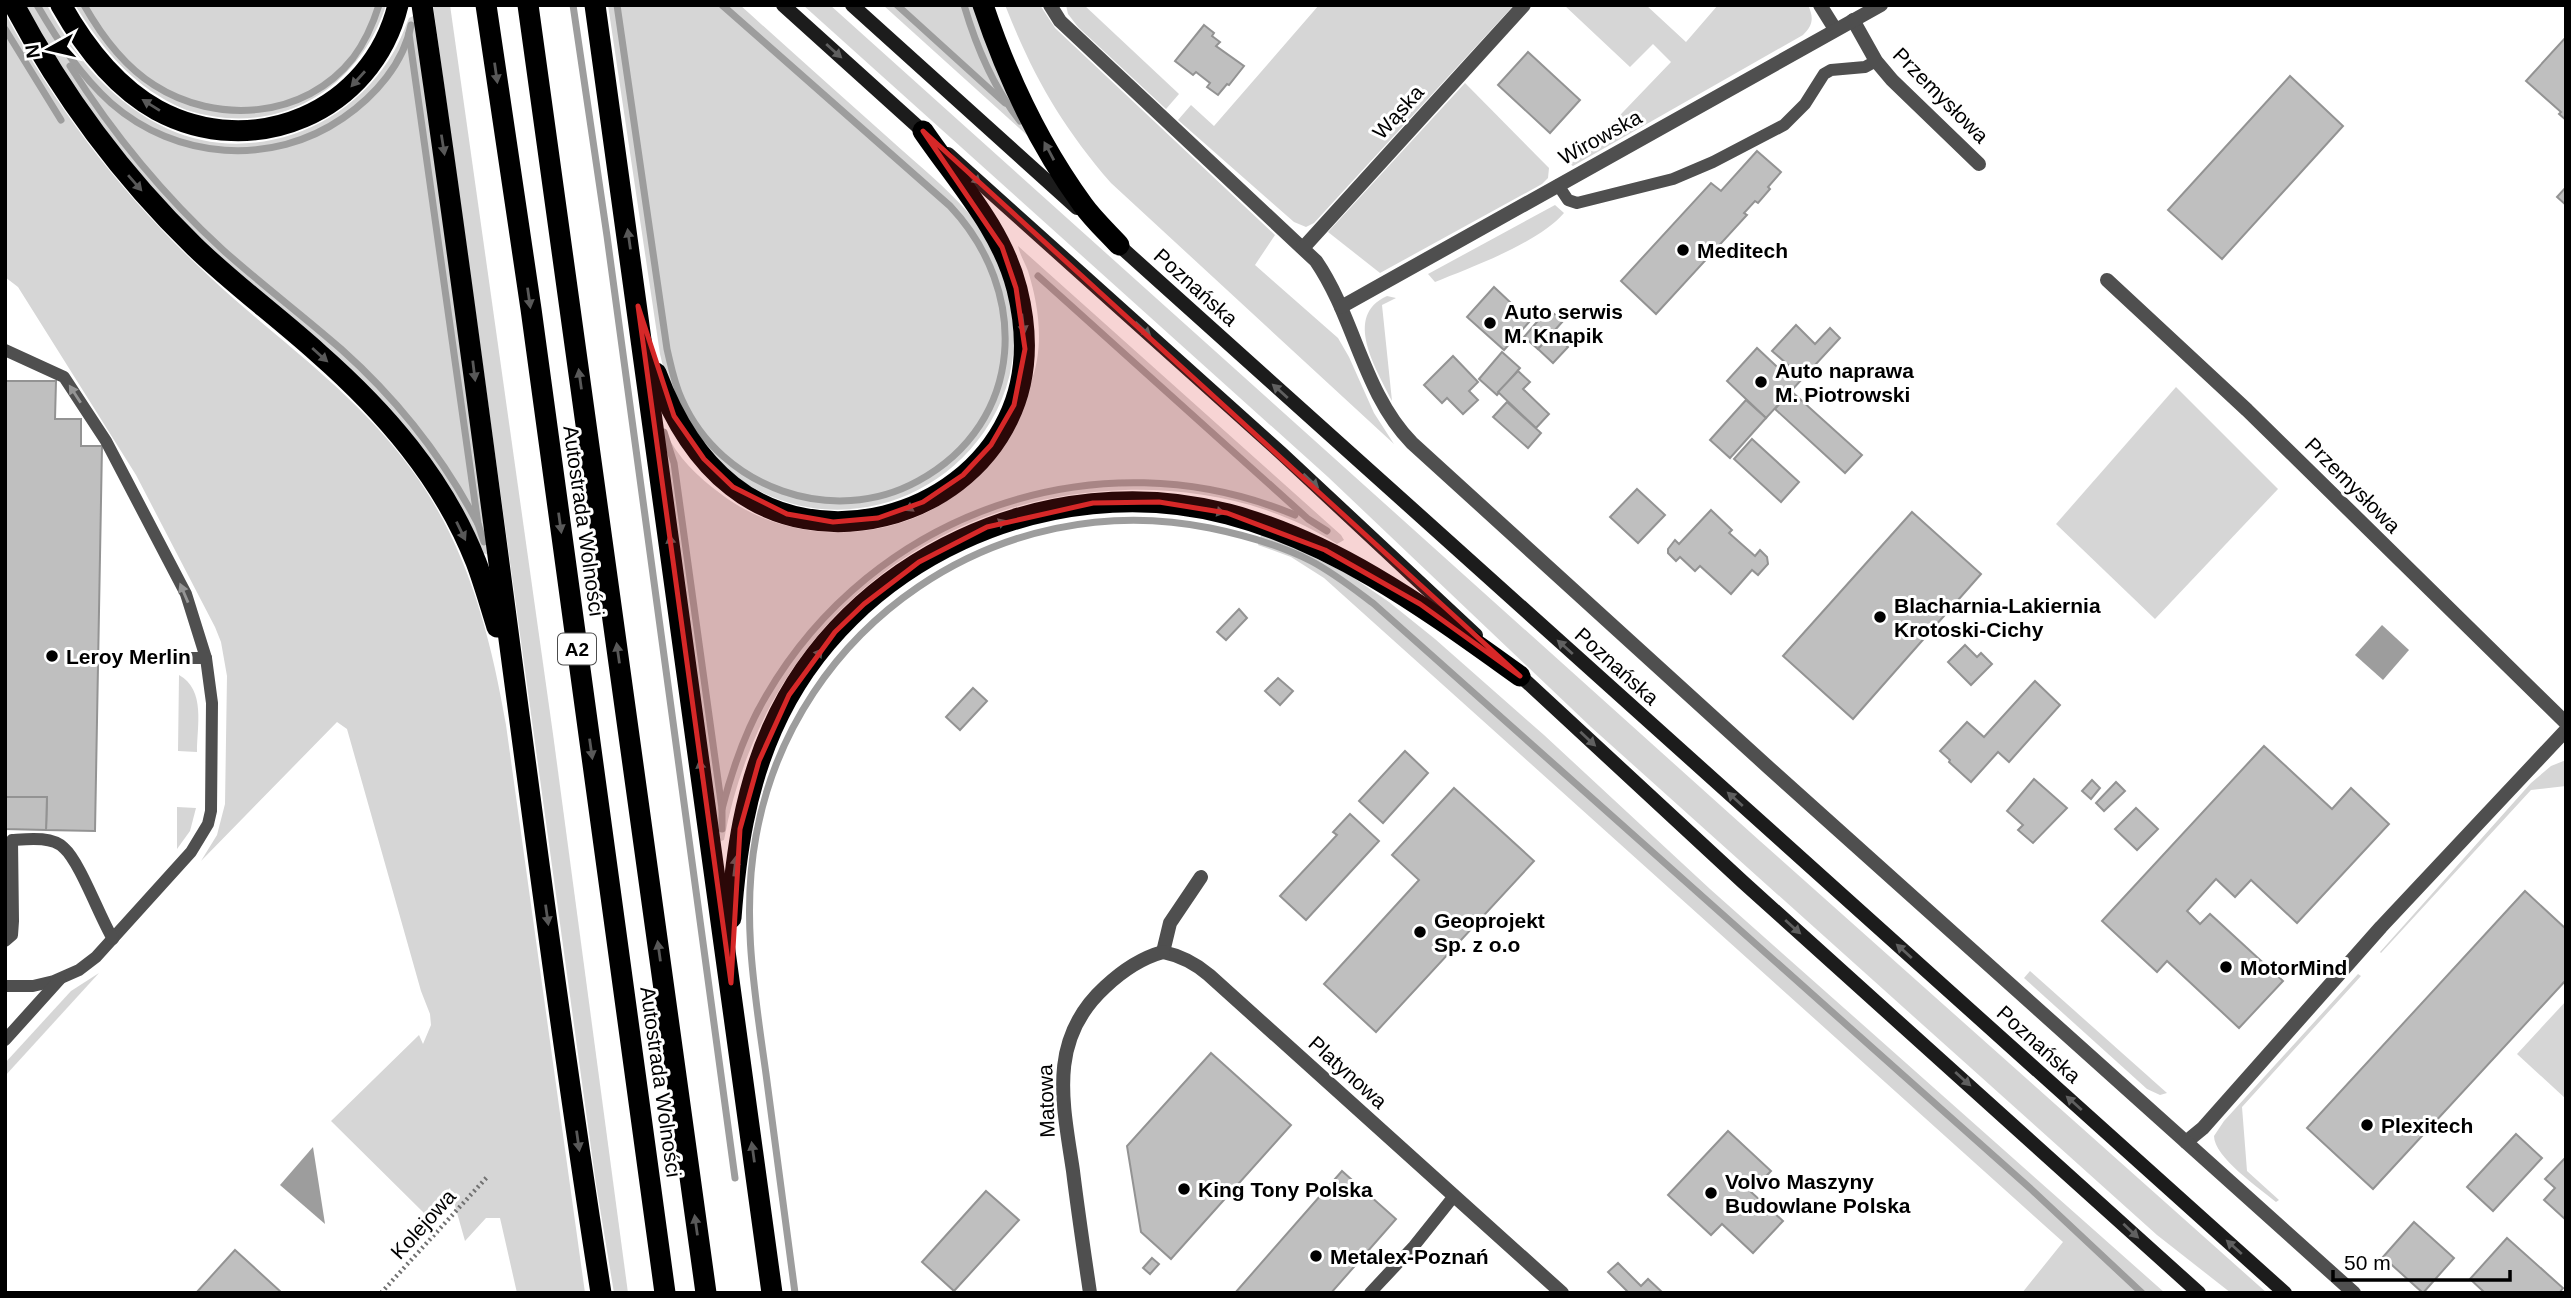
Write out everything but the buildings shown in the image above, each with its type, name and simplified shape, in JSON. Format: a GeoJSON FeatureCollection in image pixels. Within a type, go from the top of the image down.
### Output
{"type":"FeatureCollection","features":[{"type":"Feature","properties":{"kind":"highway"},"geometry":{"type":"LineString","coordinates":[[14,5],[49,67],[89,126],[160,213],[222,272],[358,390],[393,426],[422,464],[451,510],[476,562],[515,682]]}},
{"type":"Feature","properties":{"kind":"highway"},"geometry":{"type":"LineString","coordinates":[[61,5],[98,60],[133,94],[157,109],[198,127],[252,131],[298,120],[324,107],[347,90],[377,57],[390,33],[398,5]]}},
{"type":"Feature","properties":{"kind":"highway"},"geometry":{"type":"LineString","coordinates":[[422,5],[470,333],[515,682],[601,1293]]}},
{"type":"Feature","properties":{"kind":"highway","name":"Autostrada Wolności"},"geometry":{"type":"LineString","coordinates":[[486,5],[531,309],[664,1293]]}},
{"type":"Feature","properties":{"kind":"highway","name":"Autostrada Wolności"},"geometry":{"type":"LineString","coordinates":[[528,5],[706,1293]]}},
{"type":"Feature","properties":{"kind":"highway"},"geometry":{"type":"LineString","coordinates":[[595,5],[772,1293]]}},
{"type":"Feature","properties":{"kind":"highway"},"geometry":{"type":"LineString","coordinates":[[983,5],[1013,81],[1055,161],[1085,207],[1119,245]]}},
{"type":"Feature","properties":{"kind":"highway"},"geometry":{"type":"LineString","coordinates":[[638,306],[655,370],[674,416],[704,459],[726,481],[760,504],[803,518],[833,522],[861,521],[909,509],[948,486],[978,462],[1008,420],[1023,372],[1024,326],[1016,288],[1002,247],[972,199],[923,131]]}},
{"type":"Feature","properties":{"kind":"highway"},"geometry":{"type":"LineString","coordinates":[[731,983],[731,920],[740,829],[759,761],[789,695],[835,632],[864,604],[919,562],[987,527],[1025,515],[1093,503],[1159,502],[1227,513],[1291,534],[1325,550],[1420,604],[1520,676]]}},
{"type":"Feature","properties":{"kind":"main road"},"geometry":{"type":"LineString","coordinates":[[783,5],[1281,453],[1743,882],[2199,1293]]}},
{"type":"Feature","properties":{"kind":"main road","name":"Poznańska"},"geometry":{"type":"LineString","coordinates":[[852,5],[2285,1293]]}},
{"type":"Feature","properties":{"kind":"street"},"geometry":{"type":"LineString","coordinates":[[1050,5],[1060,21],[1303,248],[1326,276],[1342,307],[1384,409],[1412,443],[2354,1293]]}},
{"type":"Feature","properties":{"kind":"street","name":"Wąska"},"geometry":{"type":"LineString","coordinates":[[1303,248],[1524,5]]}},
{"type":"Feature","properties":{"kind":"street"},"geometry":{"type":"LineString","coordinates":[[1820,5],[1835,29]]}},
{"type":"Feature","properties":{"kind":"street","name":"Wirowska"},"geometry":{"type":"LineString","coordinates":[[1342,307],[1881,5]]}},
{"type":"Feature","properties":{"kind":"street","name":"Przemysłowa"},"geometry":{"type":"LineString","coordinates":[[1853,20],[1876,61],[1927,115],[1979,164]]}},
{"type":"Feature","properties":{"kind":"street","name":"Przemysłowa"},"geometry":{"type":"LineString","coordinates":[[2108,281],[2247,410],[2566,723]]}},
{"type":"Feature","properties":{"kind":"street"},"geometry":{"type":"LineString","coordinates":[[2186,1142],[2203,1128],[2381,927],[2566,730]]}},
{"type":"Feature","properties":{"kind":"street"},"geometry":{"type":"LineString","coordinates":[[1163,952],[1170,923],[1201,877]]}},
{"type":"Feature","properties":{"kind":"street","name":"Platynowa"},"geometry":{"type":"LineString","coordinates":[[1163,952],[1179,955],[1202,969],[1562,1293]]}},
{"type":"Feature","properties":{"kind":"street","name":"Matowa"},"geometry":{"type":"LineString","coordinates":[[1090,1293],[1062,1085],[1068,1044],[1075,1024],[1097,994],[1134,964],[1163,952]]}},
{"type":"Feature","properties":{"kind":"lane"},"geometry":{"type":"LineString","coordinates":[[1558,185],[1568,200],[1584,202],[1689,173],[1784,125],[1805,104],[1824,74],[1831,70],[1865,67],[1876,61]]}},
{"type":"Feature","properties":{"kind":"lane"},"geometry":{"type":"LineString","coordinates":[[5,350],[64,377],[106,441],[186,594],[206,658],[212,703],[212,797],[208,824],[185,859],[113,939],[85,965],[61,979],[33,986],[5,986]]}},
{"type":"Feature","properties":{"kind":"lane"},"geometry":{"type":"LineString","coordinates":[[180,658],[206,658]]}},
{"type":"Feature","properties":{"kind":"lane"},"geometry":{"type":"LineString","coordinates":[[5,941],[12,934],[13,921],[8,840],[48,840],[64,847],[113,939]]}},
{"type":"Feature","properties":{"kind":"lane"},"geometry":{"type":"LineString","coordinates":[[5,1041],[61,979]]}},
{"type":"Feature","properties":{"kind":"lane"},"geometry":{"type":"LineString","coordinates":[[1370,1293],[1454,1196]]}},
{"type":"Feature","properties":{"kind":"path","name":"Kolejowa"},"geometry":{"type":"LineString","coordinates":[[381,1293],[488,1176]]}},
{"type":"Feature","properties":{"kind":"highlighted area"},"geometry":{"type":"Polygon","coordinates":[[[923,131],[1520,676],[1420,604],[1325,550],[1227,513],[1159,502],[1093,503],[987,527],[919,562],[864,604],[835,632],[789,695],[759,761],[740,829],[731,983],[638,306],[674,416],[704,459],[733,487],[787,514],[833,522],[878,518],[923,502],[963,475],[991,445],[1014,405],[1025,349],[1016,288],[1002,247],[923,131]]]}},
{"type":"Feature","properties":{"kind":"shaded area"},"geometry":{"type":"Polygon","coordinates":[[[24,5],[47,5],[70,43],[97,77],[148,119],[198,139],[229,144],[260,142],[290,135],[319,123],[345,107],[369,86],[397,46],[409,18],[415,15],[489,555],[483,553],[456,498],[153,191],[73,88],[24,5]]]}},
{"type":"Feature","properties":{"kind":"shaded area"},"geometry":{"type":"Polygon","coordinates":[[[75,5],[386,5],[376,30],[362,53],[346,73],[326,90],[280,113],[254,118],[226,118],[181,108],[144,86],[106,49],[75,5]]]}},
{"type":"Feature","properties":{"kind":"shaded area"},"geometry":{"type":"Polygon","coordinates":[[[433,5],[450,5],[553,734],[628,1293],[614,1293],[596,1184],[433,5]]]}},
{"type":"Feature","properties":{"kind":"shaded area"},"geometry":{"type":"Polygon","coordinates":[[[608,5],[740,5],[941,185],[983,232],[999,262],[1010,306],[1014,347],[1009,377],[999,405],[984,432],[960,460],[932,482],[901,498],[867,507],[833,510],[798,505],[764,493],[732,474],[697,436],[670,387],[660,354],[608,5]]]}},
{"type":"Feature","properties":{"kind":"shaded area"},"geometry":{"type":"Polygon","coordinates":[[[803,5],[830,5],[2267,1293],[2231,1293],[2157,1235],[1591,727],[1328,477],[803,5]]]}},
{"type":"Feature","properties":{"kind":"shaded area"},"geometry":{"type":"Polygon","coordinates":[[[883,5],[973,5],[1028,136],[883,5]]]}},
{"type":"Feature","properties":{"kind":"shaded area"},"geometry":{"type":"Polygon","coordinates":[[[1005,5],[1040,5],[1055,28],[1275,235],[1255,265],[1338,338],[1374,413],[1394,444],[1111,183],[1077,141],[1050,99],[1026,55],[1005,5]]]}},
{"type":"Feature","properties":{"kind":"shaded area"},"geometry":{"type":"Polygon","coordinates":[[[1066,5],[1084,5],[1179,94],[1166,109],[1078,27],[1068,14],[1066,5]]]}},
{"type":"Feature","properties":{"kind":"shaded area"},"geometry":{"type":"Polygon","coordinates":[[[1319,5],[1514,5],[1314,223],[1306,227],[1294,222],[1178,120],[1191,105],[1214,126],[1319,5]]]}},
{"type":"Feature","properties":{"kind":"shaded area"},"geometry":{"type":"Polygon","coordinates":[[[1564,5],[1646,5],[1686,42],[1718,5],[1808,5],[1812,21],[1803,35],[1573,166],[1568,163],[1576,161],[1671,62],[1653,44],[1630,67],[1564,5]]]}},
{"type":"Feature","properties":{"kind":"shaded area"},"geometry":{"type":"Polygon","coordinates":[[[5,13],[48,86],[124,188],[181,250],[366,416],[411,469],[447,528],[474,591],[484,624],[506,725],[585,1293],[517,1293],[500,1218],[486,1218],[465,1241],[450,1188],[425,1214],[331,1121],[419,1035],[423,1044],[431,1025],[347,729],[337,722],[201,861],[217,835],[225,804],[227,676],[221,642],[136,475],[18,287],[5,277],[5,13]]]}},
{"type":"Feature","properties":{"kind":"shaded area"},"geometry":{"type":"Polygon","coordinates":[[[1465,83],[1549,168],[1548,178],[1542,184],[1380,273],[1328,232],[1465,83]]]}},
{"type":"Feature","properties":{"kind":"shaded area"},"geometry":{"type":"Polygon","coordinates":[[[1555,205],[1564,213],[1553,224],[1522,244],[1435,282],[1428,274],[1555,205]]]}},
{"type":"Feature","properties":{"kind":"shaded area"},"geometry":{"type":"Polygon","coordinates":[[[1018,246],[1344,540],[1337,544],[1288,518],[1236,501],[1153,490],[1125,490],[1050,498],[980,519],[917,550],[861,592],[813,642],[773,701],[743,767],[724,840],[721,841],[718,836],[662,432],[665,431],[689,466],[721,494],[750,512],[781,524],[814,531],[848,532],[882,528],[915,518],[945,502],[981,471],[1028,389],[1035,370],[1038,349],[1038,316],[1028,271],[1018,246]]]}},
{"type":"Feature","properties":{"kind":"shaded area"},"geometry":{"type":"Polygon","coordinates":[[[1387,296],[1396,298],[1382,305],[1392,401],[1372,359],[1365,330],[1367,316],[1374,305],[1387,296]]]}},
{"type":"Feature","properties":{"kind":"shaded area"},"geometry":{"type":"Polygon","coordinates":[[[2176,387],[2278,489],[2155,619],[2056,524],[2176,387]]]}},
{"type":"Feature","properties":{"kind":"shaded area"},"geometry":{"type":"Polygon","coordinates":[[[1262,532],[1348,574],[1389,602],[1435,639],[1544,735],[1710,889],[2165,1293],[2022,1293],[2063,1242],[1324,578],[1291,557],[1258,545],[1262,532]]]}},
{"type":"Feature","properties":{"kind":"shaded area"},"geometry":{"type":"Polygon","coordinates":[[[2382,625],[2409,650],[2383,680],[2355,655],[2382,625]]]}},
{"type":"Feature","properties":{"kind":"shaded area"},"geometry":{"type":"Polygon","coordinates":[[[179,675],[188,682],[197,699],[197,752],[178,751],[179,675]]]}},
{"type":"Feature","properties":{"kind":"shaded area"},"geometry":{"type":"Polygon","coordinates":[[[2566,760],[2566,786],[2531,790],[2381,953],[2531,783],[2551,766],[2566,760]]]}},
{"type":"Feature","properties":{"kind":"shaded area"},"geometry":{"type":"Polygon","coordinates":[[[177,807],[196,808],[190,831],[177,849],[177,807]]]}},
{"type":"Feature","properties":{"kind":"shaded area"},"geometry":{"type":"Polygon","coordinates":[[[2030,971],[2167,1093],[2160,1095],[2147,1089],[2024,978],[2030,971]]]}},
{"type":"Feature","properties":{"kind":"shaded area"},"geometry":{"type":"Polygon","coordinates":[[[99,973],[5,1076],[5,1063],[71,991],[99,973]]]}},
{"type":"Feature","properties":{"kind":"shaded area"},"geometry":{"type":"Polygon","coordinates":[[[2358,974],[2361,976],[2242,1107],[2247,1171],[2279,1200],[2276,1202],[2229,1162],[2221,1153],[2214,1136],[2224,1121],[2358,974]]]}},
{"type":"Feature","properties":{"kind":"shaded area"},"geometry":{"type":"Polygon","coordinates":[[[2566,1001],[2566,1099],[2517,1054],[2566,1001]]]}},
{"type":"Feature","properties":{"kind":"shaded area"},"geometry":{"type":"Polygon","coordinates":[[[313,1147],[325,1224],[280,1185],[313,1147]]]}},
{"type":"Feature","properties":{"kind":"waterway"},"geometry":{"type":"LineString","coordinates":[[37,5],[70,57],[111,103],[137,122],[165,136],[194,146],[225,150],[256,150],[286,144],[315,134],[343,118],[366,100],[386,78],[402,52],[411,25]]}},
{"type":"Feature","properties":{"kind":"waterway"},"geometry":{"type":"LineString","coordinates":[[84,5],[114,49],[133,69],[154,85],[178,98],[204,106],[232,110],[285,104],[310,94],[333,78],[361,46],[379,5]]}},
{"type":"Feature","properties":{"kind":"waterway"},"geometry":{"type":"LineString","coordinates":[[573,5],[735,1178]]}},
{"type":"Feature","properties":{"kind":"waterway"},"geometry":{"type":"LineString","coordinates":[[617,5],[667,349],[682,400],[700,431],[723,456],[751,477],[783,491],[816,499],[851,501],[885,495],[918,481],[954,456],[980,425],[997,390],[1004,353],[1004,315],[994,277],[976,240],[950,206],[722,5]]}},
{"type":"Feature","properties":{"kind":"waterway"},"geometry":{"type":"LineString","coordinates":[[897,5],[1005,103]]}},
{"type":"Feature","properties":{"kind":"waterway"},"geometry":{"type":"LineString","coordinates":[[964,5],[986,66],[1020,121]]}},
{"type":"Feature","properties":{"kind":"waterway"},"geometry":{"type":"LineString","coordinates":[[5,29],[61,120]]}},
{"type":"Feature","properties":{"kind":"waterway"},"geometry":{"type":"LineString","coordinates":[[409,34],[478,524],[484,542]]}},
{"type":"Feature","properties":{"kind":"waterway"},"geometry":{"type":"LineString","coordinates":[[70,66],[121,140],[180,208],[237,263],[362,368],[400,409],[450,475],[478,524]]}},
{"type":"Feature","properties":{"kind":"waterway"},"geometry":{"type":"LineString","coordinates":[[1038,276],[1308,519],[1327,531]]}},
{"type":"Feature","properties":{"kind":"waterway"},"geometry":{"type":"LineString","coordinates":[[664,432],[674,463],[722,809],[722,829]]}},
{"type":"Feature","properties":{"kind":"waterway"},"geometry":{"type":"LineString","coordinates":[[722,809],[740,751],[758,709],[811,632],[866,579],[928,536],[997,506],[1069,488],[1144,483],[1220,492],[1295,515]]}},
{"type":"Feature","properties":{"kind":"waterway"},"geometry":{"type":"LineString","coordinates":[[795,1293],[758,1015],[750,926],[756,836],[778,760],[813,693],[861,634],[918,587],[984,551],[1056,528],[1132,520],[1210,528],[1249,537],[1299,555],[1344,581],[1374,604],[2032,1190],[2142,1293]]}},
{"type":"Feature","properties":{"kind":"place","name":"Meditech"},"geometry":{"type":"Point","coordinates":[1683,250]}},
{"type":"Feature","properties":{"kind":"place","name":"Auto serwis M. Knapik"},"geometry":{"type":"Point","coordinates":[1490,323]}},
{"type":"Feature","properties":{"kind":"place","name":"Auto naprawa M. Piotrowski"},"geometry":{"type":"Point","coordinates":[1761,382]}},
{"type":"Feature","properties":{"kind":"place","name":"Blacharnia-Lakiernia Krotoski-Cichy"},"geometry":{"type":"Point","coordinates":[1880,617]}},
{"type":"Feature","properties":{"kind":"place","name":"Leroy Merlin"},"geometry":{"type":"Point","coordinates":[52,656]}},
{"type":"Feature","properties":{"kind":"place","name":"Geoprojekt Sp. z o.o"},"geometry":{"type":"Point","coordinates":[1420,932]}},
{"type":"Feature","properties":{"kind":"place","name":"MotorMind"},"geometry":{"type":"Point","coordinates":[2226,967]}},
{"type":"Feature","properties":{"kind":"place","name":"Plexitech"},"geometry":{"type":"Point","coordinates":[2367,1125]}},
{"type":"Feature","properties":{"kind":"place","name":"King Tony Polska"},"geometry":{"type":"Point","coordinates":[1184,1189]}},
{"type":"Feature","properties":{"kind":"place","name":"Volvo Maszyny Budowlane Polska"},"geometry":{"type":"Point","coordinates":[1711,1193]}},
{"type":"Feature","properties":{"kind":"place","name":"Metalex-Poznań"},"geometry":{"type":"Point","coordinates":[1316,1256]}}]}
